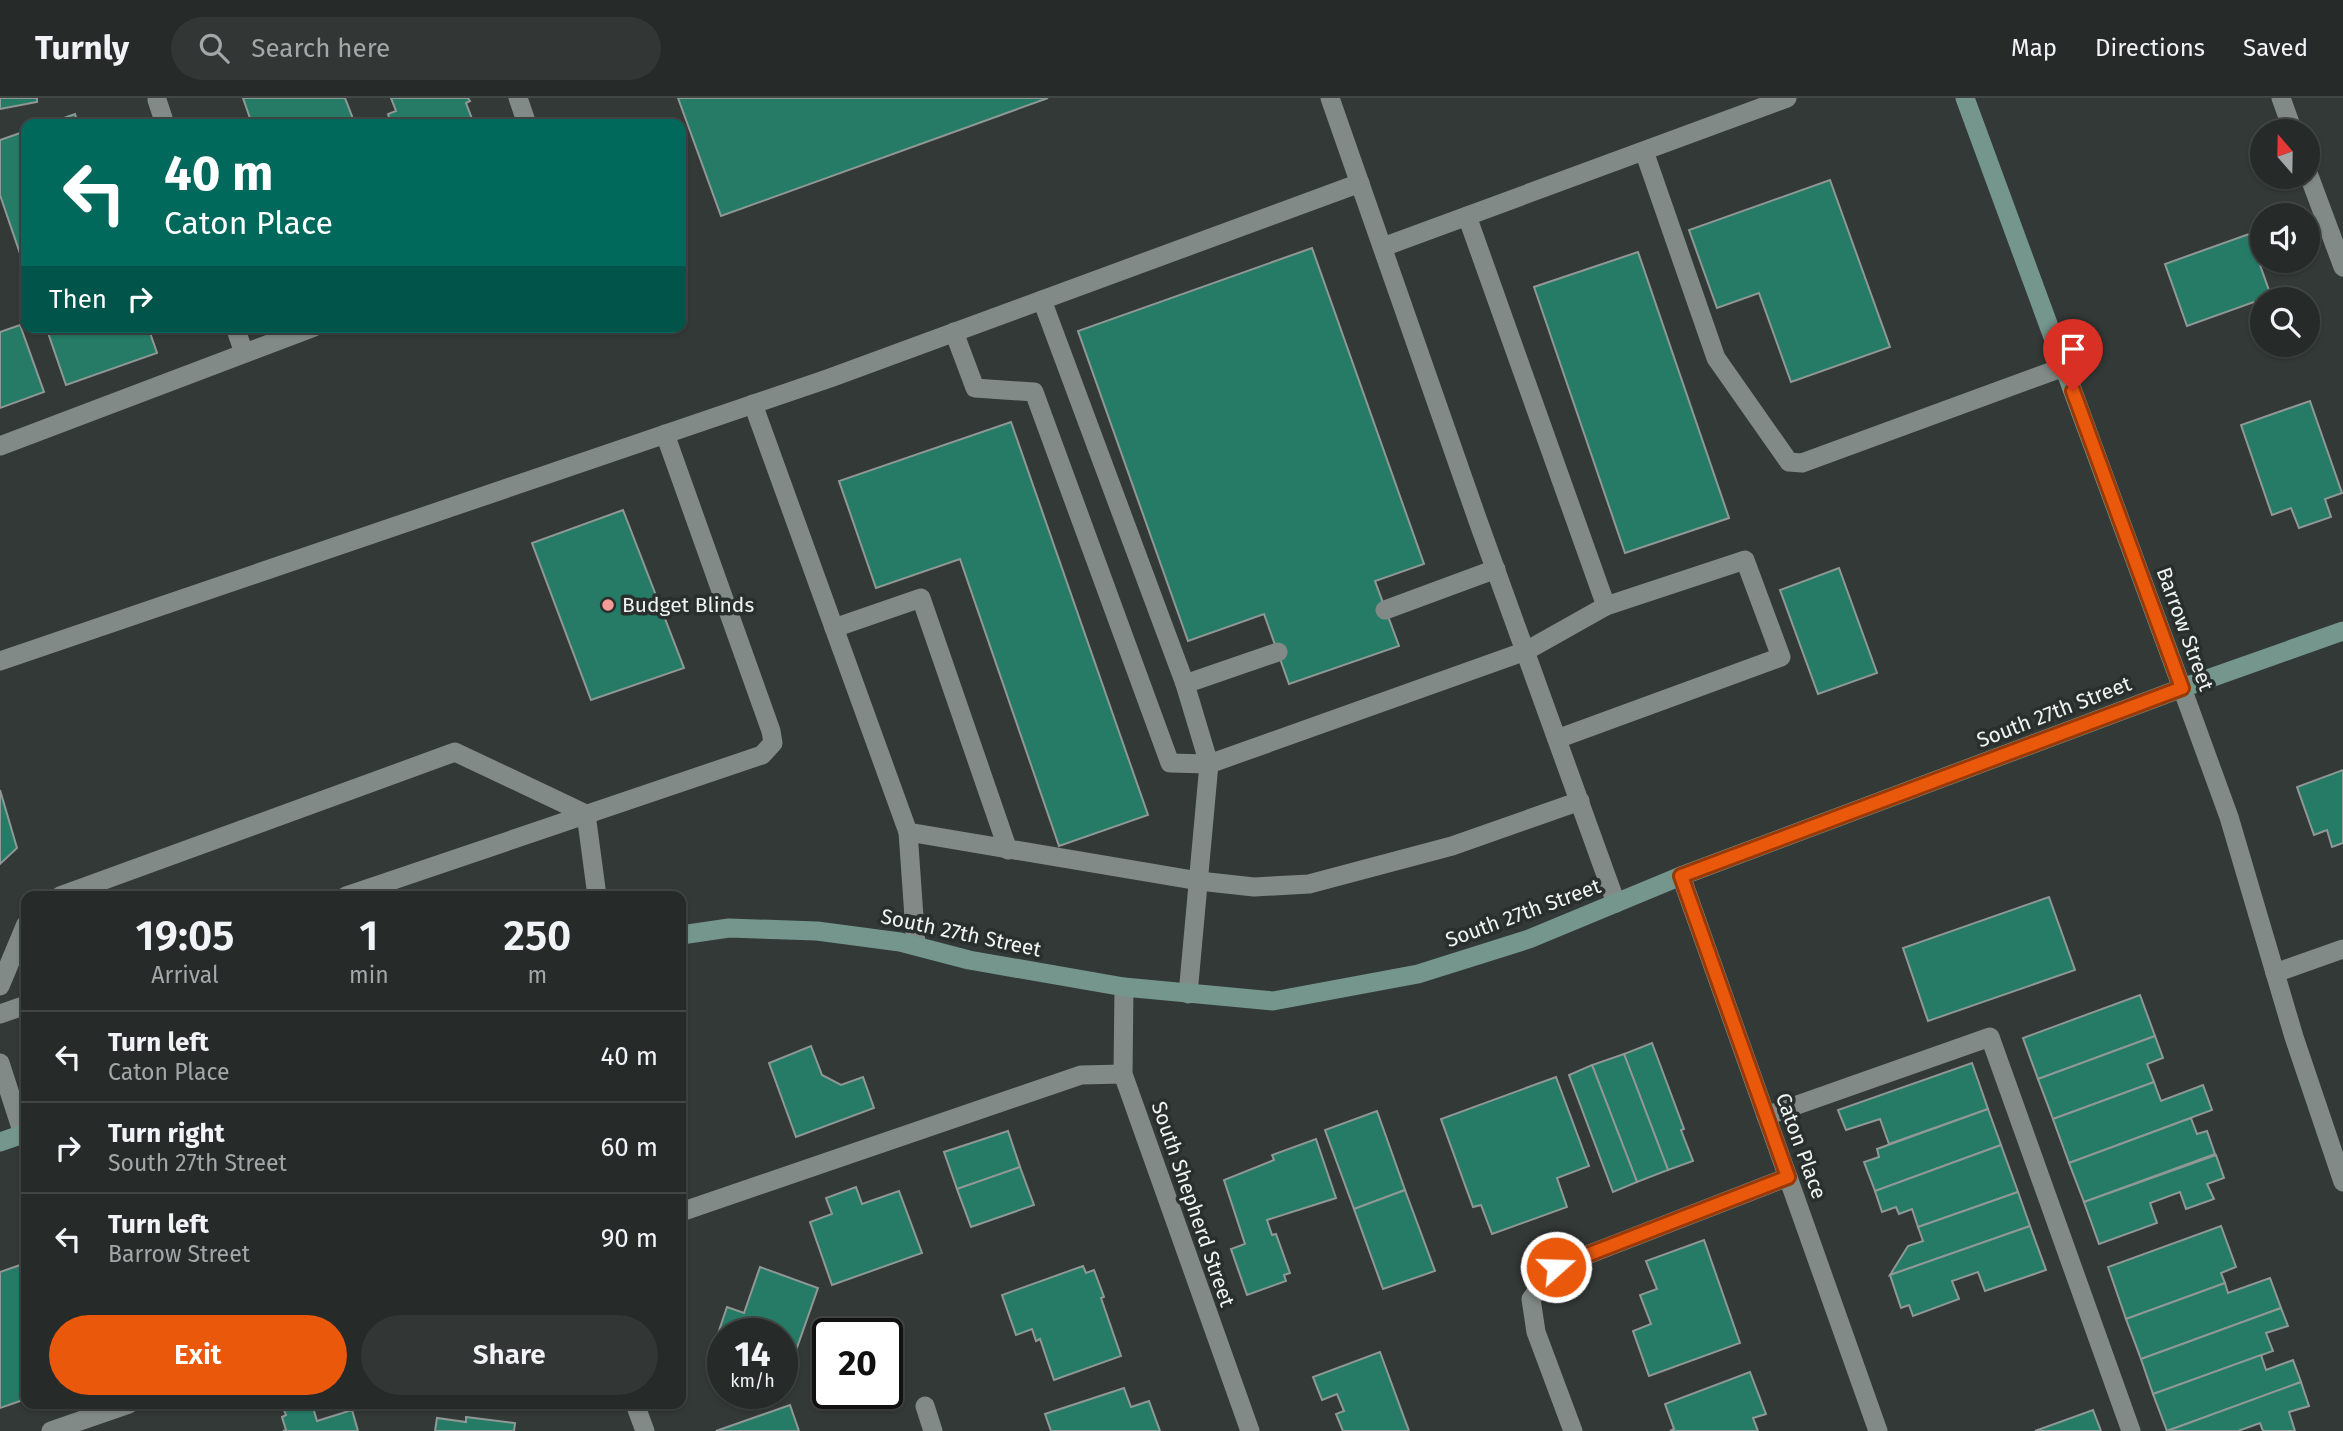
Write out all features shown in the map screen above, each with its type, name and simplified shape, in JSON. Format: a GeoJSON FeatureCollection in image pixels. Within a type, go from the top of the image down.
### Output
{"type":"FeatureCollection","features":[{"type":"Feature","properties":{"kind":"main road","name":"Barrow Street"},"geometry":{"type":"LineString","coordinates":[[1965,98],[2182,688]]}},
{"type":"Feature","properties":{"kind":"main road","name":"South 27th Street"},"geometry":{"type":"LineString","coordinates":[[686,934],[729,928],[817,931],[916,945],[970,960],[1124,987],[1273,1001],[1418,974],[1529,939],[1681,876],[2182,688],[2343,631]]}},
{"type":"Feature","properties":{"kind":"main road"},"geometry":{"type":"LineString","coordinates":[[0,1142],[21,1134]]}},
{"type":"Feature","properties":{"kind":"street"},"geometry":{"type":"LineString","coordinates":[[518,98],[525,119]]}},
{"type":"Feature","properties":{"kind":"street"},"geometry":{"type":"LineString","coordinates":[[1330,98],[1616,903]]}},
{"type":"Feature","properties":{"kind":"street"},"geometry":{"type":"LineString","coordinates":[[1383,247],[1787,98]]}},
{"type":"Feature","properties":{"kind":"street"},"geometry":{"type":"LineString","coordinates":[[2281,98],[2289,119]]}},
{"type":"Feature","properties":{"kind":"street"},"geometry":{"type":"LineString","coordinates":[[157,100],[163,119]]}},
{"type":"Feature","properties":{"kind":"street"},"geometry":{"type":"LineString","coordinates":[[1644,151],[1716,358],[1789,462],[1802,463],[2064,367]]}},
{"type":"Feature","properties":{"kind":"street"},"geometry":{"type":"LineString","coordinates":[[0,660],[753,404],[1360,183]]}},
{"type":"Feature","properties":{"kind":"street"},"geometry":{"type":"LineString","coordinates":[[2314,189],[2343,267]]}},
{"type":"Feature","properties":{"kind":"street"},"geometry":{"type":"LineString","coordinates":[[1467,216],[1606,606]]}},
{"type":"Feature","properties":{"kind":"street"},"geometry":{"type":"LineString","coordinates":[[1042,300],[1185,684],[1209,764],[1188,994]]}},
{"type":"Feature","properties":{"kind":"street"},"geometry":{"type":"LineString","coordinates":[[954,332],[975,387],[1034,392],[1170,763],[1209,764],[1526,650],[1606,606],[1745,560],[1781,657],[1557,739]]}},
{"type":"Feature","properties":{"kind":"street"},"geometry":{"type":"LineString","coordinates":[[238,333],[244,353]]}},
{"type":"Feature","properties":{"kind":"street"},"geometry":{"type":"LineString","coordinates":[[0,446],[298,333]]}},
{"type":"Feature","properties":{"kind":"street"},"geometry":{"type":"LineString","coordinates":[[753,404],[908,832],[916,945]]}},
{"type":"Feature","properties":{"kind":"street"},"geometry":{"type":"LineString","coordinates":[[361,891],[762,755],[772,743],[771,731],[665,434]]}},
{"type":"Feature","properties":{"kind":"street"},"geometry":{"type":"LineString","coordinates":[[1385,610],[1496,569]]}},
{"type":"Feature","properties":{"kind":"street"},"geometry":{"type":"LineString","coordinates":[[834,628],[921,598],[1008,850]]}},
{"type":"Feature","properties":{"kind":"street"},"geometry":{"type":"LineString","coordinates":[[1185,684],[1278,652]]}},
{"type":"Feature","properties":{"kind":"street","name":"Barrow Street"},"geometry":{"type":"LineString","coordinates":[[2182,688],[2229,817],[2294,1037],[2343,1182]]}},
{"type":"Feature","properties":{"kind":"street"},"geometry":{"type":"LineString","coordinates":[[74,891],[455,752],[586,814]]}},
{"type":"Feature","properties":{"kind":"street"},"geometry":{"type":"LineString","coordinates":[[908,832],[1199,881],[1254,887],[1309,884],[1452,846],[1580,801]]}},
{"type":"Feature","properties":{"kind":"street"},"geometry":{"type":"LineString","coordinates":[[586,814],[596,891]]}},
{"type":"Feature","properties":{"kind":"street","name":"Caton Place"},"geometry":{"type":"LineString","coordinates":[[1681,876],[1878,1431]]}},
{"type":"Feature","properties":{"kind":"street"},"geometry":{"type":"LineString","coordinates":[[0,986],[21,936]]}},
{"type":"Feature","properties":{"kind":"street"},"geometry":{"type":"LineString","coordinates":[[2275,973],[2343,949]]}},
{"type":"Feature","properties":{"kind":"street","name":"South Shepherd Street"},"geometry":{"type":"LineString","coordinates":[[1124,987],[1123,1074],[1250,1431]]}},
{"type":"Feature","properties":{"kind":"street"},"geometry":{"type":"LineString","coordinates":[[0,1014],[21,1007]]}},
{"type":"Feature","properties":{"kind":"street"},"geometry":{"type":"LineString","coordinates":[[1766,1116],[1990,1037],[2131,1431]]}},
{"type":"Feature","properties":{"kind":"street"},"geometry":{"type":"LineString","coordinates":[[0,1063],[21,1124]]}},
{"type":"Feature","properties":{"kind":"street"},"geometry":{"type":"LineString","coordinates":[[686,1210],[1081,1075],[1123,1074]]}},
{"type":"Feature","properties":{"kind":"street"},"geometry":{"type":"LineString","coordinates":[[1573,1431],[1536,1332],[1531,1299],[1556,1267],[1788,1177]]}},
{"type":"Feature","properties":{"kind":"street"},"geometry":{"type":"LineString","coordinates":[[925,1406],[933,1431]]}},
{"type":"Feature","properties":{"kind":"street"},"geometry":{"type":"LineString","coordinates":[[51,1431],[115,1409]]}},
{"type":"Feature","properties":{"kind":"street"},"geometry":{"type":"LineString","coordinates":[[637,1409],[645,1431]]}},
{"type":"Feature","properties":{"kind":"building"},"geometry":{"type":"Polygon","coordinates":[[[0,98],[37,98],[37,102],[0,109],[0,98]]]}},
{"type":"Feature","properties":{"kind":"building"},"geometry":{"type":"Polygon","coordinates":[[[243,98],[345,98],[353,119],[250,119],[243,98]]]}},
{"type":"Feature","properties":{"kind":"building"},"geometry":{"type":"Polygon","coordinates":[[[391,98],[468,98],[470,101],[466,103],[472,119],[390,119],[388,114],[396,111],[391,98]]]}},
{"type":"Feature","properties":{"kind":"building"},"geometry":{"type":"Polygon","coordinates":[[[678,98],[1048,98],[721,216],[678,98]]]}},
{"type":"Feature","properties":{"kind":"building"},"geometry":{"type":"Polygon","coordinates":[[[75,114],[76,119],[61,119],[75,114]]]}},
{"type":"Feature","properties":{"kind":"building"},"geometry":{"type":"Polygon","coordinates":[[[21,133],[21,256],[0,195],[0,140],[21,133]]]}},
{"type":"Feature","properties":{"kind":"building"},"geometry":{"type":"Polygon","coordinates":[[[1830,180],[1890,347],[1791,382],[1759,293],[1717,308],[1689,230],[1830,180]]]}},
{"type":"Feature","properties":{"kind":"building"},"geometry":{"type":"Polygon","coordinates":[[[2249,234],[2250,273],[2263,273],[2268,287],[2250,287],[2250,304],[2187,326],[2165,264],[2249,234]]]}},
{"type":"Feature","properties":{"kind":"building"},"geometry":{"type":"Polygon","coordinates":[[[1312,248],[1424,564],[1375,581],[1399,646],[1289,684],[1264,614],[1188,641],[1078,331],[1312,248]]]}},
{"type":"Feature","properties":{"kind":"building"},"geometry":{"type":"Polygon","coordinates":[[[1638,252],[1729,518],[1625,553],[1534,287],[1638,252]]]}},
{"type":"Feature","properties":{"kind":"building"},"geometry":{"type":"Polygon","coordinates":[[[20,325],[44,392],[0,408],[0,332],[20,325]]]}},
{"type":"Feature","properties":{"kind":"building"},"geometry":{"type":"Polygon","coordinates":[[[48,333],[150,333],[157,353],[66,385],[48,333]]]}},
{"type":"Feature","properties":{"kind":"building"},"geometry":{"type":"Polygon","coordinates":[[[2310,401],[2342,493],[2325,499],[2331,517],[2299,528],[2291,508],[2272,515],[2241,425],[2310,401]]]}},
{"type":"Feature","properties":{"kind":"building"},"geometry":{"type":"Polygon","coordinates":[[[1011,422],[1148,815],[1059,846],[960,559],[876,588],[839,481],[1011,422]]]}},
{"type":"Feature","properties":{"kind":"building","name":"Budget Blinds"},"geometry":{"type":"Polygon","coordinates":[[[623,510],[684,668],[591,700],[532,543],[623,510]]]}},
{"type":"Feature","properties":{"kind":"building"},"geometry":{"type":"Polygon","coordinates":[[[1839,568],[1877,673],[1818,694],[1780,590],[1839,568]]]}},
{"type":"Feature","properties":{"kind":"building"},"geometry":{"type":"Polygon","coordinates":[[[2343,770],[2343,843],[2332,847],[2327,830],[2314,835],[2297,787],[2343,770]]]}},
{"type":"Feature","properties":{"kind":"building"},"geometry":{"type":"Polygon","coordinates":[[[0,790],[17,848],[0,864],[0,790]]]}},
{"type":"Feature","properties":{"kind":"building"},"geometry":{"type":"Polygon","coordinates":[[[2049,897],[2075,970],[1928,1021],[1903,948],[2049,897]]]}},
{"type":"Feature","properties":{"kind":"building"},"geometry":{"type":"Polygon","coordinates":[[[2140,995],[2155,1036],[2038,1079],[2023,1038],[2140,995]]]}},
{"type":"Feature","properties":{"kind":"building"},"geometry":{"type":"Polygon","coordinates":[[[2155,1036],[2163,1058],[2147,1064],[2154,1082],[2053,1119],[2038,1079],[2155,1036]]]}},
{"type":"Feature","properties":{"kind":"building"},"geometry":{"type":"Polygon","coordinates":[[[1652,1043],[1693,1161],[1668,1170],[1624,1054],[1652,1043]]]}},
{"type":"Feature","properties":{"kind":"building"},"geometry":{"type":"Polygon","coordinates":[[[811,1046],[822,1075],[841,1085],[863,1077],[874,1108],[796,1137],[769,1063],[811,1046]]]}},
{"type":"Feature","properties":{"kind":"building"},"geometry":{"type":"Polygon","coordinates":[[[1624,1054],[1668,1170],[1637,1182],[1592,1065],[1624,1054]]]}},
{"type":"Feature","properties":{"kind":"building"},"geometry":{"type":"Polygon","coordinates":[[[1972,1063],[1988,1109],[1889,1144],[1880,1119],[1846,1130],[1838,1110],[1972,1063]]]}},
{"type":"Feature","properties":{"kind":"building"},"geometry":{"type":"Polygon","coordinates":[[[1592,1065],[1637,1182],[1613,1192],[1569,1075],[1592,1065]]]}},
{"type":"Feature","properties":{"kind":"building"},"geometry":{"type":"Polygon","coordinates":[[[1556,1077],[1589,1166],[1557,1178],[1567,1207],[1492,1234],[1481,1205],[1473,1207],[1441,1119],[1556,1077]]]}},
{"type":"Feature","properties":{"kind":"building"},"geometry":{"type":"Polygon","coordinates":[[[2154,1082],[2161,1101],[2203,1085],[2212,1110],[2069,1163],[2053,1119],[2154,1082]]]}},
{"type":"Feature","properties":{"kind":"building"},"geometry":{"type":"Polygon","coordinates":[[[1988,1109],[2001,1145],[1875,1191],[1864,1162],[1879,1157],[1877,1149],[1988,1109]]]}},
{"type":"Feature","properties":{"kind":"building"},"geometry":{"type":"Polygon","coordinates":[[[1377,1111],[1405,1190],[1354,1209],[1325,1130],[1377,1111]]]}},
{"type":"Feature","properties":{"kind":"building"},"geometry":{"type":"Polygon","coordinates":[[[2191,1118],[2197,1134],[2207,1131],[2215,1154],[2084,1202],[2069,1163],[2191,1118]]]}},
{"type":"Feature","properties":{"kind":"building"},"geometry":{"type":"Polygon","coordinates":[[[1008,1131],[1020,1167],[957,1189],[944,1152],[1008,1131]]]}},
{"type":"Feature","properties":{"kind":"building"},"geometry":{"type":"Polygon","coordinates":[[[1316,1139],[1336,1198],[1267,1220],[1272,1235],[1276,1234],[1290,1273],[1284,1275],[1286,1281],[1247,1295],[1231,1249],[1245,1244],[1224,1180],[1274,1160],[1272,1155],[1316,1139]]]}},
{"type":"Feature","properties":{"kind":"building"},"geometry":{"type":"Polygon","coordinates":[[[2001,1145],[2018,1192],[1918,1227],[1912,1209],[1899,1214],[1896,1207],[1882,1212],[1875,1191],[2001,1145]]]}},
{"type":"Feature","properties":{"kind":"building"},"geometry":{"type":"Polygon","coordinates":[[[2216,1155],[2224,1178],[2207,1184],[2214,1199],[2186,1209],[2180,1192],[2150,1203],[2157,1223],[2099,1244],[2084,1202],[2216,1155]]]}},
{"type":"Feature","properties":{"kind":"building"},"geometry":{"type":"Polygon","coordinates":[[[1020,1167],[1034,1205],[971,1227],[957,1189],[1020,1167]]]}},
{"type":"Feature","properties":{"kind":"building"},"geometry":{"type":"Polygon","coordinates":[[[856,1187],[862,1204],[899,1191],[922,1253],[832,1285],[810,1222],[832,1214],[826,1198],[856,1187]]]}},
{"type":"Feature","properties":{"kind":"building"},"geometry":{"type":"Polygon","coordinates":[[[1405,1190],[1435,1271],[1383,1289],[1354,1209],[1405,1190]]]}},
{"type":"Feature","properties":{"kind":"building"},"geometry":{"type":"Polygon","coordinates":[[[2018,1192],[2030,1226],[1890,1275],[1908,1246],[1923,1241],[1918,1227],[2018,1192]]]}},
{"type":"Feature","properties":{"kind":"building"},"geometry":{"type":"Polygon","coordinates":[[[2030,1226],[2046,1270],[1985,1291],[1978,1272],[1952,1281],[1959,1299],[1913,1316],[1909,1305],[1901,1308],[1890,1275],[2030,1226]]]}},
{"type":"Feature","properties":{"kind":"building"},"geometry":{"type":"Polygon","coordinates":[[[2221,1226],[2236,1267],[2221,1273],[2225,1283],[2126,1319],[2108,1267],[2221,1226]]]}},
{"type":"Feature","properties":{"kind":"building"},"geometry":{"type":"Polygon","coordinates":[[[1704,1240],[1740,1343],[1649,1376],[1633,1331],[1651,1324],[1640,1295],[1657,1289],[1646,1261],[1704,1240]]]}},
{"type":"Feature","properties":{"kind":"building"},"geometry":{"type":"Polygon","coordinates":[[[21,1265],[21,1401],[0,1408],[0,1272],[21,1265]]]}},
{"type":"Feature","properties":{"kind":"building"},"geometry":{"type":"Polygon","coordinates":[[[1083,1266],[1086,1273],[1094,1270],[1121,1356],[1054,1380],[1040,1339],[1036,1341],[1032,1329],[1016,1335],[1002,1295],[1083,1266]]]}},
{"type":"Feature","properties":{"kind":"building"},"geometry":{"type":"Polygon","coordinates":[[[760,1267],[818,1288],[798,1345],[798,1318],[723,1318],[727,1307],[744,1313],[760,1267]]]}},
{"type":"Feature","properties":{"kind":"building"},"geometry":{"type":"Polygon","coordinates":[[[2270,1278],[2281,1308],[2141,1359],[2126,1319],[2225,1283],[2228,1293],[2270,1278]]]}},
{"type":"Feature","properties":{"kind":"building"},"geometry":{"type":"Polygon","coordinates":[[[2281,1308],[2288,1326],[2266,1333],[2273,1351],[2153,1394],[2141,1359],[2281,1308]]]}},
{"type":"Feature","properties":{"kind":"building"},"geometry":{"type":"Polygon","coordinates":[[[1380,1352],[1409,1431],[1343,1431],[1336,1414],[1344,1411],[1337,1394],[1322,1400],[1313,1377],[1380,1352]]]}},
{"type":"Feature","properties":{"kind":"building"},"geometry":{"type":"Polygon","coordinates":[[[2261,1355],[2266,1370],[2293,1360],[2301,1382],[2167,1431],[2153,1394],[2261,1355]]]}},
{"type":"Feature","properties":{"kind":"building"},"geometry":{"type":"Polygon","coordinates":[[[1750,1372],[1766,1414],[1753,1418],[1758,1431],[1670,1431],[1674,1429],[1665,1404],[1750,1372]]]}},
{"type":"Feature","properties":{"kind":"building"},"geometry":{"type":"Polygon","coordinates":[[[2301,1382],[2309,1406],[2289,1412],[2295,1431],[2263,1431],[2260,1423],[2238,1431],[2167,1431],[2301,1382]]]}},
{"type":"Feature","properties":{"kind":"building"},"geometry":{"type":"Polygon","coordinates":[[[1124,1388],[1131,1407],[1149,1401],[1160,1431],[1051,1431],[1045,1414],[1124,1388]]]}},
{"type":"Feature","properties":{"kind":"building"},"geometry":{"type":"Polygon","coordinates":[[[313,1409],[317,1421],[352,1410],[358,1431],[283,1431],[286,1430],[282,1417],[286,1415],[284,1410],[313,1409]]]}},
{"type":"Feature","properties":{"kind":"building"},"geometry":{"type":"Polygon","coordinates":[[[779,1409],[791,1409],[799,1431],[716,1431],[779,1409]]]}},
{"type":"Feature","properties":{"kind":"building"},"geometry":{"type":"Polygon","coordinates":[[[2093,1410],[2101,1431],[2035,1431],[2093,1410]]]}},
{"type":"Feature","properties":{"kind":"building"},"geometry":{"type":"Polygon","coordinates":[[[466,1417],[515,1423],[514,1431],[435,1431],[437,1418],[466,1422],[466,1417]]]}},
{"type":"Feature","properties":{"kind":"place","name":"Budget Blinds"},"geometry":{"type":"Point","coordinates":[608,605]}},
{"type":"Feature","properties":{"kind":"route"},"geometry":{"type":"LineString","coordinates":[[1556,1267],[1788,1177],[1681,876],[2182,688],[2073,391]]}}]}
